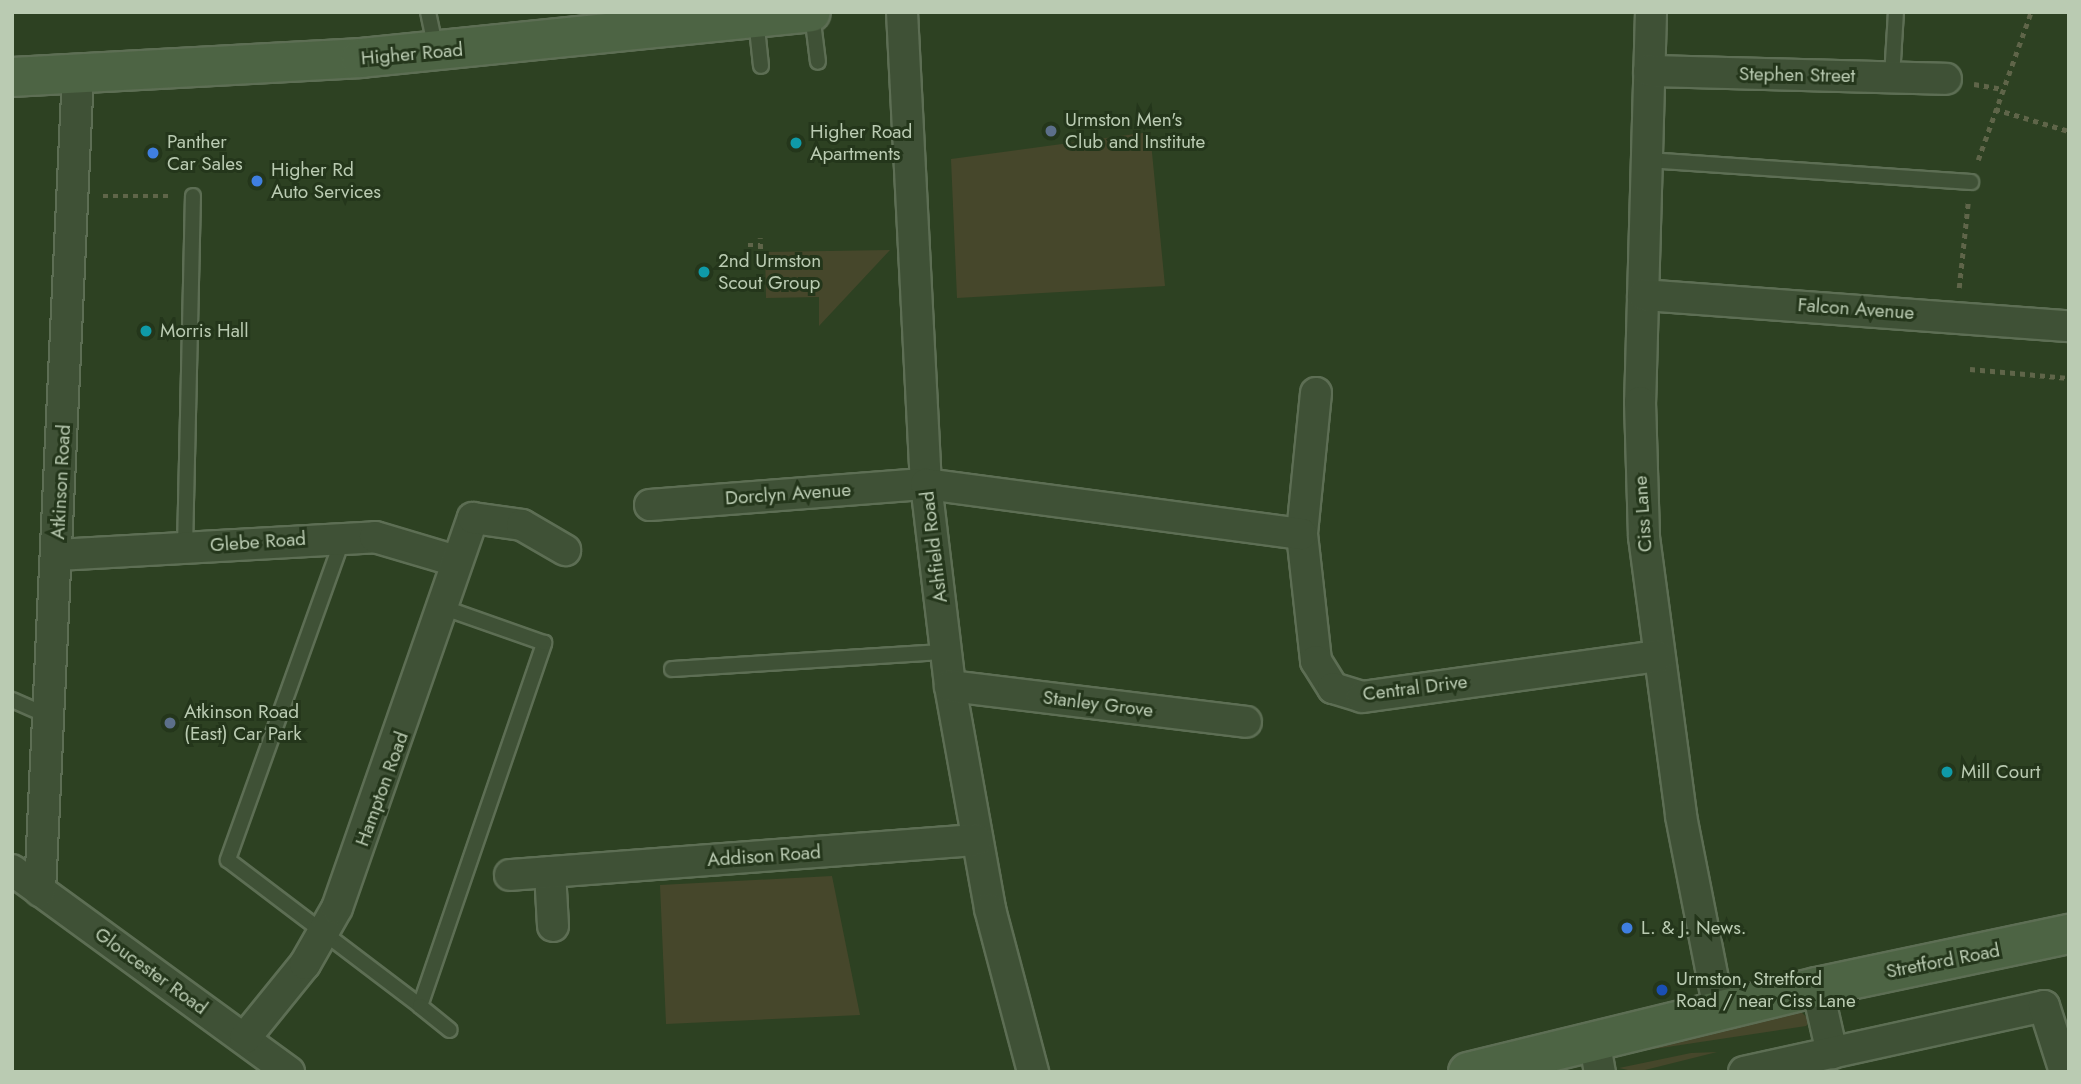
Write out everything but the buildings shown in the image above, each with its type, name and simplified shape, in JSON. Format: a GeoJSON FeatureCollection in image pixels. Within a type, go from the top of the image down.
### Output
{"type":"FeatureCollection","features":[{"type":"Feature","properties":{"kind":"street","name":"Higher Road"},"geometry":{"type":"LineString","coordinates":[[12,77],[436,52],[811,12]]}},
{"type":"Feature","properties":{"kind":"street","name":"Ashfield Road"},"geometry":{"type":"LineString","coordinates":[[902,12],[926,484],[950,686],[977,840],[1033,1072]]}},
{"type":"Feature","properties":{"kind":"street","name":"Ciss Lane"},"geometry":{"type":"LineString","coordinates":[[1651,12],[1640,470],[1658,656],[1719,1010]]}},
{"type":"Feature","properties":{"kind":"street","name":"Stephen Street"},"geometry":{"type":"LineString","coordinates":[[1649,71],[1946,79]]}},
{"type":"Feature","properties":{"kind":"street","name":"Atkinson Road"},"geometry":{"type":"LineString","coordinates":[[40,891],[52,717],[78,73]]}},
{"type":"Feature","properties":{"kind":"street","name":"Falcon Avenue"},"geometry":{"type":"LineString","coordinates":[[1643,295],[2069,326]]}},
{"type":"Feature","properties":{"kind":"street","name":"Central Drive"},"geometry":{"type":"LineString","coordinates":[[1316,393],[1302,534],[1316,661],[1322,676],[1346,695],[1658,656]]}},
{"type":"Feature","properties":{"kind":"street","name":"Dorclyn Avenue"},"geometry":{"type":"LineString","coordinates":[[650,505],[926,484]]}},
{"type":"Feature","properties":{"kind":"street"},"geometry":{"type":"LineString","coordinates":[[926,484],[1302,534]]}},
{"type":"Feature","properties":{"kind":"street","name":"Hampton Road"},"geometry":{"type":"LineString","coordinates":[[245,1038],[323,936],[391,762],[456,561],[473,518],[522,525],[565,550]]}},
{"type":"Feature","properties":{"kind":"street","name":"Glebe Road"},"geometry":{"type":"LineString","coordinates":[[57,555],[344,537],[393,540],[456,561]]}},
{"type":"Feature","properties":{"kind":"street","name":"Stanley Grove"},"geometry":{"type":"LineString","coordinates":[[950,686],[1246,722]]}},
{"type":"Feature","properties":{"kind":"street","name":"Addison Road"},"geometry":{"type":"LineString","coordinates":[[510,875],[977,840]]}},
{"type":"Feature","properties":{"kind":"street","name":"Gloucester Road"},"geometry":{"type":"LineString","coordinates":[[12,870],[289,1072]]}},
{"type":"Feature","properties":{"kind":"street"},"geometry":{"type":"LineString","coordinates":[[550,872],[553,926]]}},
{"type":"Feature","properties":{"kind":"street","name":"Stretford Road"},"geometry":{"type":"LineString","coordinates":[[1468,1072],[1597,1055],[1719,1010],[2069,934]]}},
{"type":"Feature","properties":{"kind":"street"},"geometry":{"type":"LineString","coordinates":[[1817,987],[1832,1053]]}},
{"type":"Feature","properties":{"kind":"street"},"geometry":{"type":"LineString","coordinates":[[1744,1072],[2044,1006],[2066,1072]]}},
{"type":"Feature","properties":{"kind":"lane"},"geometry":{"type":"LineString","coordinates":[[428,12],[436,52]]}},
{"type":"Feature","properties":{"kind":"lane"},"geometry":{"type":"LineString","coordinates":[[811,12],[818,62]]}},
{"type":"Feature","properties":{"kind":"lane"},"geometry":{"type":"LineString","coordinates":[[1892,78],[1895,12]]}},
{"type":"Feature","properties":{"kind":"lane"},"geometry":{"type":"LineString","coordinates":[[756,19],[761,66]]}},
{"type":"Feature","properties":{"kind":"lane"},"geometry":{"type":"LineString","coordinates":[[1647,160],[1971,182]]}},
{"type":"Feature","properties":{"kind":"lane"},"geometry":{"type":"LineString","coordinates":[[185,547],[193,197]]}},
{"type":"Feature","properties":{"kind":"lane"},"geometry":{"type":"LineString","coordinates":[[344,537],[228,860],[323,936],[450,1030]]}},
{"type":"Feature","properties":{"kind":"lane"},"geometry":{"type":"LineString","coordinates":[[419,1006],[544,643],[442,607]]}},
{"type":"Feature","properties":{"kind":"lane"},"geometry":{"type":"LineString","coordinates":[[672,669],[946,652]]}},
{"type":"Feature","properties":{"kind":"lane"},"geometry":{"type":"LineString","coordinates":[[12,700],[29,713],[52,717]]}},
{"type":"Feature","properties":{"kind":"path"},"geometry":{"type":"LineString","coordinates":[[1995,109],[2069,131]]}},
{"type":"Feature","properties":{"kind":"path"},"geometry":{"type":"LineString","coordinates":[[75,195],[193,197]]}},
{"type":"Feature","properties":{"kind":"path"},"geometry":{"type":"LineString","coordinates":[[749,279],[761,279],[760,238]]}},
{"type":"Feature","properties":{"kind":"path"},"geometry":{"type":"LineString","coordinates":[[748,245],[760,245]]}},
{"type":"Feature","properties":{"kind":"path"},"geometry":{"type":"LineString","coordinates":[[1970,369],[2069,378]]}},
{"type":"Feature","properties":{"kind":"green space"},"geometry":{"type":"Polygon","coordinates":[[[1150,132],[1165,286],[957,298],[951,159],[1150,132]]]}},
{"type":"Feature","properties":{"kind":"green space"},"geometry":{"type":"Polygon","coordinates":[[[890,250],[819,326],[819,297],[766,298],[765,252],[890,250]]]}},
{"type":"Feature","properties":{"kind":"green space"},"geometry":{"type":"Polygon","coordinates":[[[832,876],[860,1015],[666,1024],[660,885],[832,876]]]}},
{"type":"Feature","properties":{"kind":"green space"},"geometry":{"type":"Polygon","coordinates":[[[1801,1012],[1811,1021],[1806,1026],[1621,1054],[1801,1012]]]}},
{"type":"Feature","properties":{"kind":"green space"},"geometry":{"type":"Polygon","coordinates":[[[1717,1052],[1637,1072],[1619,1068],[1691,1053],[1717,1052]]]}},
{"type":"Feature","properties":{"kind":"place","name":"Urmston Men's Club and Institute"},"geometry":{"type":"Point","coordinates":[1051,131]}},
{"type":"Feature","properties":{"kind":"place","name":"Higher Road Apartments"},"geometry":{"type":"Point","coordinates":[796,143]}},
{"type":"Feature","properties":{"kind":"place","name":"Panther Car Sales"},"geometry":{"type":"Point","coordinates":[153,153]}},
{"type":"Feature","properties":{"kind":"place","name":"Higher Rd Auto Services"},"geometry":{"type":"Point","coordinates":[257,181]}},
{"type":"Feature","properties":{"kind":"place","name":"2nd Urmston Scout Group"},"geometry":{"type":"Point","coordinates":[704,272]}},
{"type":"Feature","properties":{"kind":"place","name":"Morris Hall"},"geometry":{"type":"Point","coordinates":[146,331]}},
{"type":"Feature","properties":{"kind":"place","name":"Atkinson Road (East) Car Park"},"geometry":{"type":"Point","coordinates":[170,723]}},
{"type":"Feature","properties":{"kind":"place","name":"Mill Court"},"geometry":{"type":"Point","coordinates":[1947,772]}},
{"type":"Feature","properties":{"kind":"place","name":"L. & J. News."},"geometry":{"type":"Point","coordinates":[1627,928]}},
{"type":"Feature","properties":{"kind":"place","name":"Urmston, Stretford Road / near Ciss Lane"},"geometry":{"type":"Point","coordinates":[1662,990]}}]}
